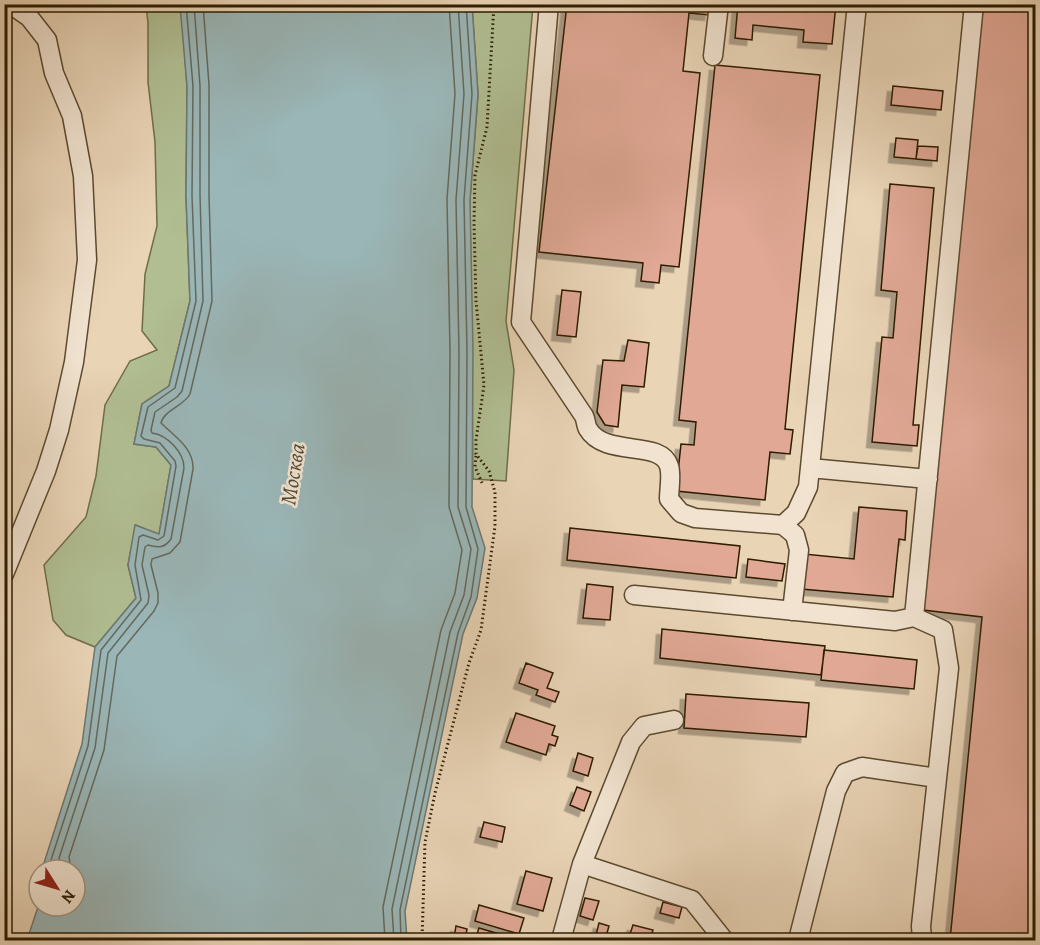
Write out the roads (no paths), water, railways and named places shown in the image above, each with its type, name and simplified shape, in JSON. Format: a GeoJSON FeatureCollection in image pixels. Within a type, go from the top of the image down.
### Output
{"type":"FeatureCollection","features":[{"type":"Feature","properties":{"kind":"street"},"geometry":{"type":"LineString","coordinates":[[4,574],[46,471],[59,430],[74,362],[87,260],[83,176],[72,116],[54,73],[47,40],[29,17],[5,4]]}},
{"type":"Feature","properties":{"kind":"street"},"geometry":{"type":"LineString","coordinates":[[549,4],[521,322],[584,416],[588,429],[597,439],[610,445],[653,452],[665,459],[670,467],[669,499],[681,513],[695,518],[783,525],[795,535],[799,550],[792,611]]}},
{"type":"Feature","properties":{"kind":"street"},"geometry":{"type":"LineString","coordinates":[[713,56],[719,4]]}},
{"type":"Feature","properties":{"kind":"street"},"geometry":{"type":"LineString","coordinates":[[783,525],[796,513],[808,487],[857,4]]}},
{"type":"Feature","properties":{"kind":"street"},"geometry":{"type":"LineString","coordinates":[[914,616],[974,4]]}},
{"type":"Feature","properties":{"kind":"street"},"geometry":{"type":"LineString","coordinates":[[810,468],[928,479]]}},
{"type":"Feature","properties":{"kind":"street"},"geometry":{"type":"LineString","coordinates":[[634,595],[895,621],[914,616],[943,630],[949,668],[921,926],[922,940]]}},
{"type":"Feature","properties":{"kind":"street"},"geometry":{"type":"LineString","coordinates":[[561,940],[582,864],[631,742],[644,726],[674,720]]}},
{"type":"Feature","properties":{"kind":"street"},"geometry":{"type":"LineString","coordinates":[[798,940],[836,790],[845,773],[862,767],[937,778]]}},
{"type":"Feature","properties":{"kind":"street"},"geometry":{"type":"LineString","coordinates":[[582,864],[692,900],[724,940]]}},
{"type":"Feature","properties":{"kind":"water","name":"Москва"},"geometry":{"type":"Polygon","coordinates":[[[180,5],[472,5],[478,94],[470,200],[473,350],[472,507],[485,548],[477,598],[463,634],[405,911],[407,940],[27,940],[34,918],[87,918],[87,858],[46,858],[82,744],[95,647],[136,598],[128,565],[135,525],[159,534],[171,465],[156,447],[134,444],[142,404],[169,386],[190,301],[186,196],[187,86],[180,5]]]}}]}
